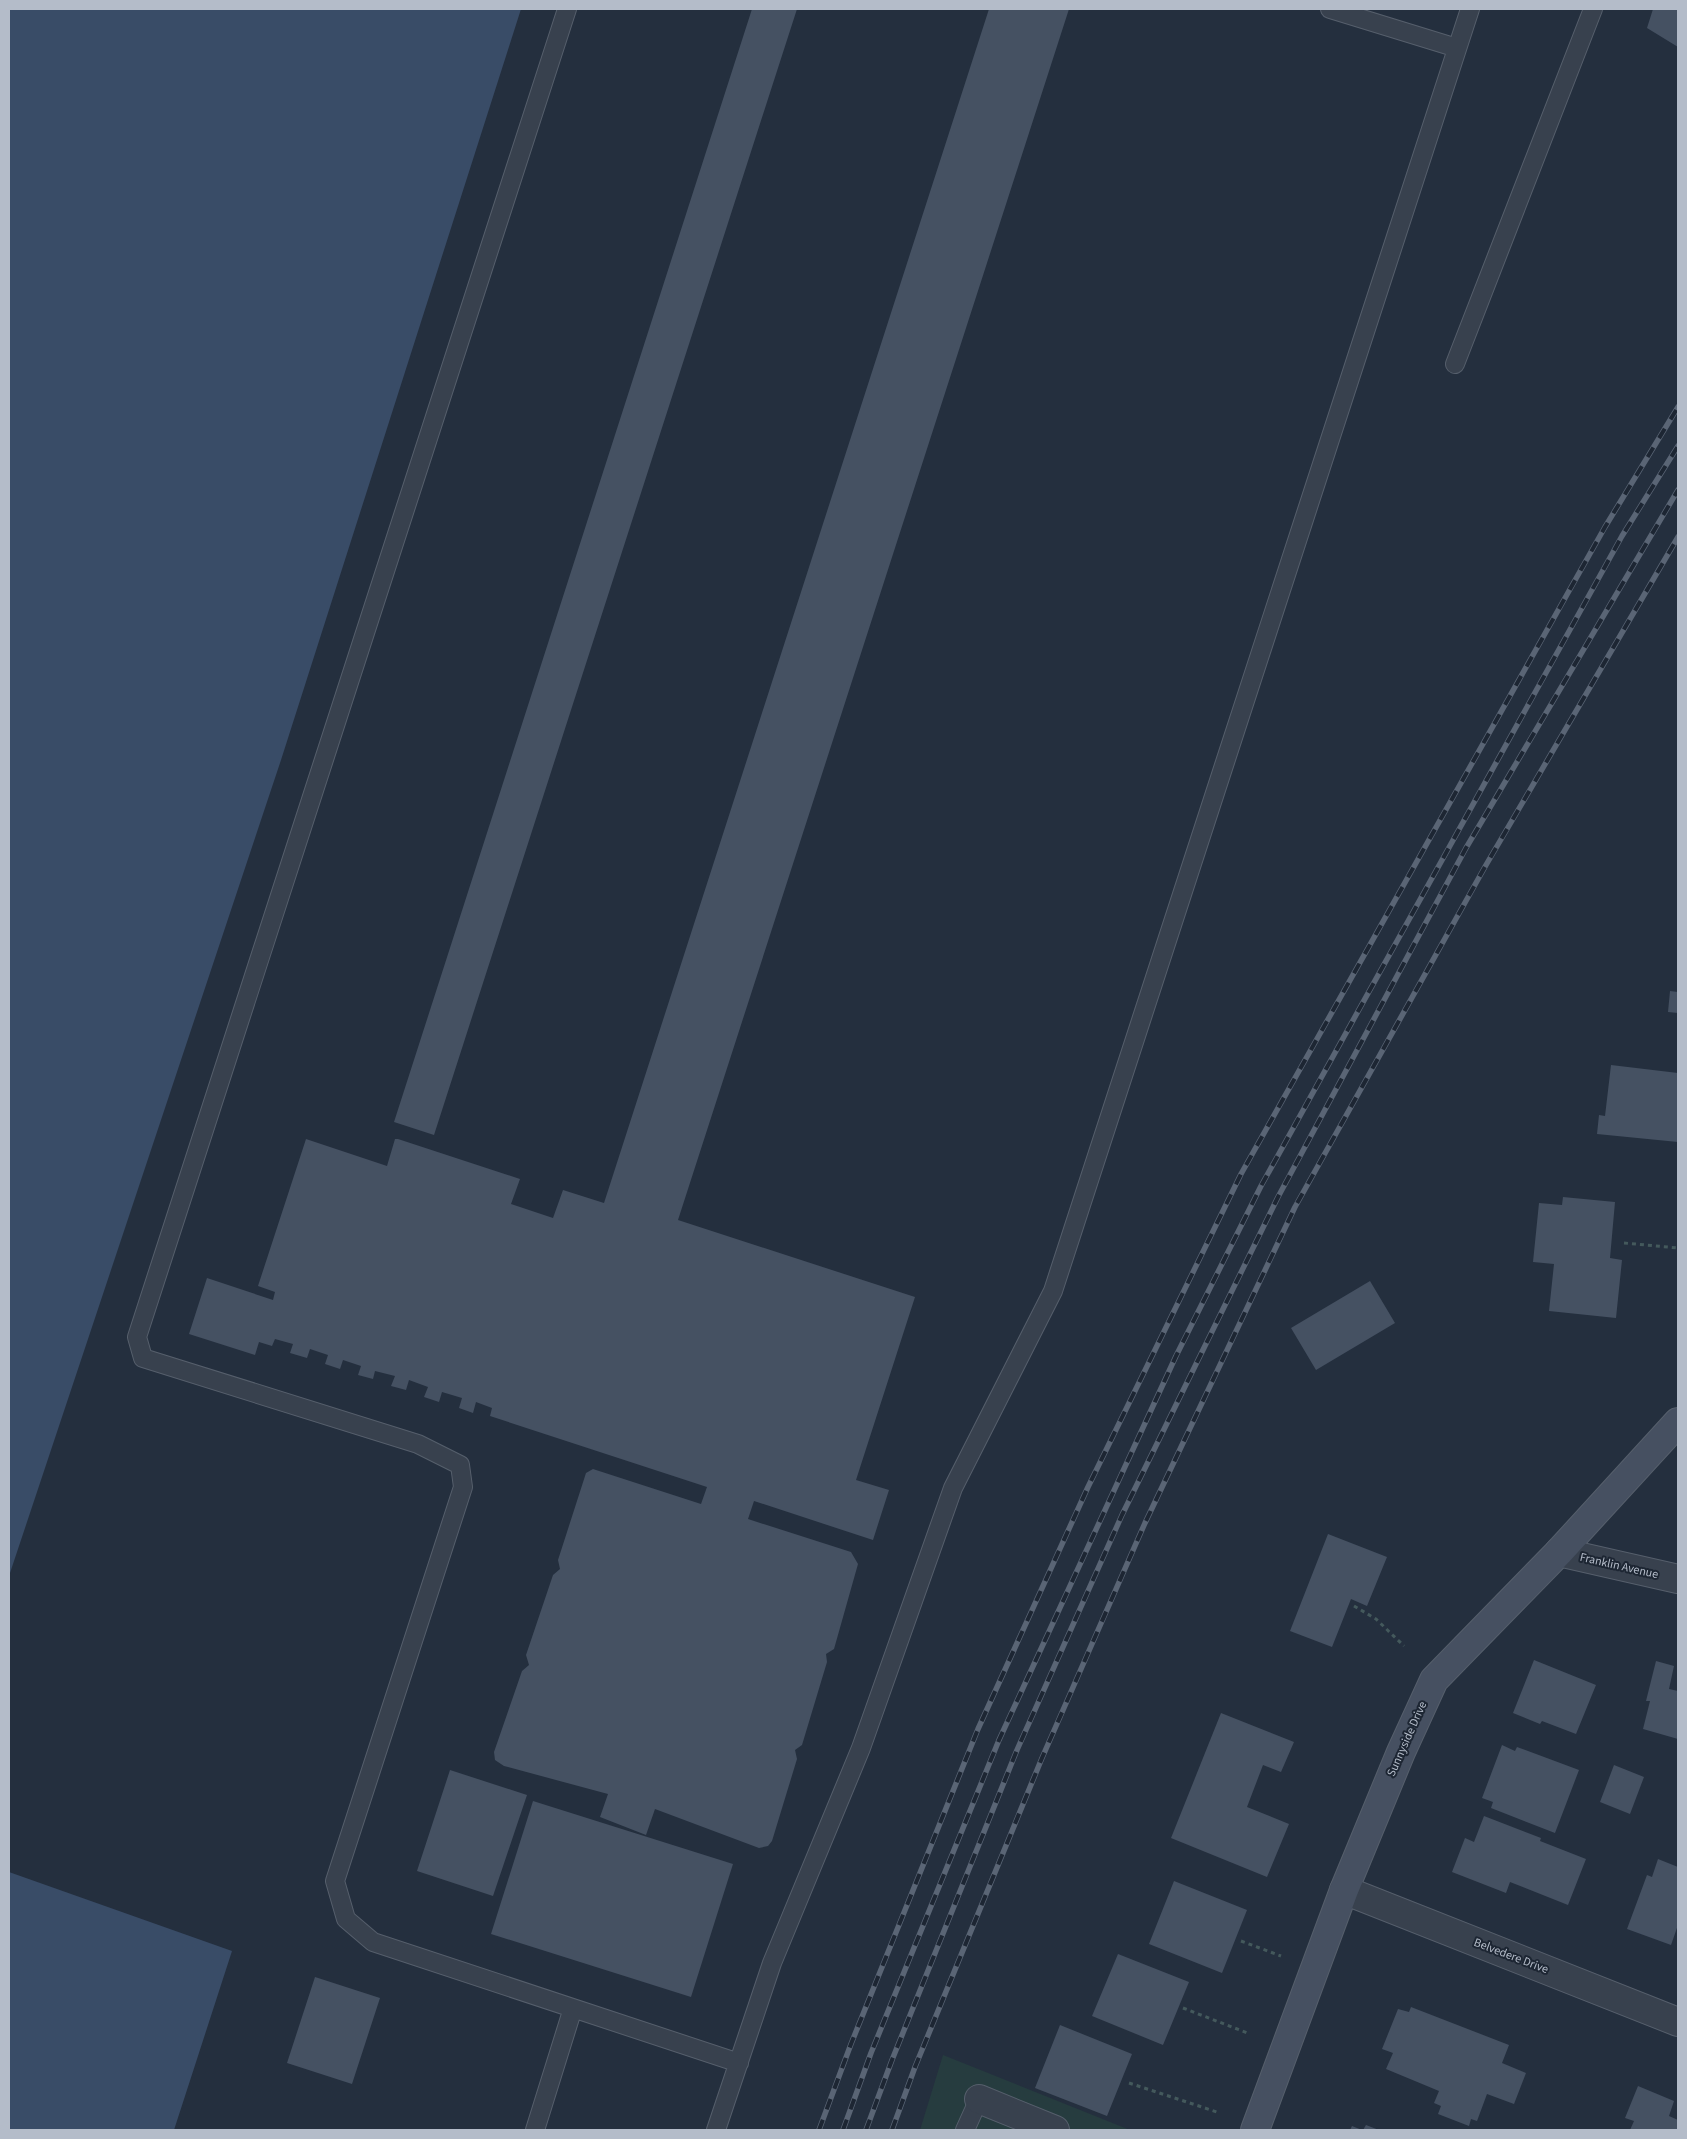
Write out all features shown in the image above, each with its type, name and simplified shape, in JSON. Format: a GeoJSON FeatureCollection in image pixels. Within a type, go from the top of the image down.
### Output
{"type":"FeatureCollection","features":[{"type":"Feature","properties":{"kind":"street","name":"Sunnyside Drive"},"geometry":{"type":"LineString","coordinates":[[1255,2130],[1344,1890],[1401,1752],[1434,1680],[1559,1552],[1678,1422]]}},
{"type":"Feature","properties":{"kind":"street","name":"Franklin Avenue"},"geometry":{"type":"LineString","coordinates":[[1559,1552],[1678,1579]]}},
{"type":"Feature","properties":{"kind":"street","name":"Belvedere Drive"},"geometry":{"type":"LineString","coordinates":[[1344,1890],[1678,2022]]}},
{"type":"Feature","properties":{"kind":"street"},"geometry":{"type":"LineString","coordinates":[[979,2099],[1055,2130]]}},
{"type":"Feature","properties":{"kind":"lane"},"geometry":{"type":"LineString","coordinates":[[567,9],[137,1338],[143,1358],[418,1444],[460,1465],[464,1487],[335,1881],[346,1919],[373,1942],[738,2063]]}},
{"type":"Feature","properties":{"kind":"lane"},"geometry":{"type":"LineString","coordinates":[[1330,9],[1457,48]]}},
{"type":"Feature","properties":{"kind":"lane"},"geometry":{"type":"LineString","coordinates":[[716,2130],[772,1963],[861,1748],[953,1488],[1053,1291],[1470,9]]}},
{"type":"Feature","properties":{"kind":"lane"},"geometry":{"type":"LineString","coordinates":[[1455,364],[1593,9]]}},
{"type":"Feature","properties":{"kind":"lane"},"geometry":{"type":"LineString","coordinates":[[535,2130],[573,2008]]}},
{"type":"Feature","properties":{"kind":"lane"},"geometry":{"type":"LineString","coordinates":[[965,2130],[979,2099]]}},
{"type":"Feature","properties":{"kind":"path"},"geometry":{"type":"LineString","coordinates":[[1624,1242],[1678,1248]]}},
{"type":"Feature","properties":{"kind":"path"},"geometry":{"type":"LineString","coordinates":[[1354,1606],[1376,1619],[1404,1646]]}},
{"type":"Feature","properties":{"kind":"path"},"geometry":{"type":"LineString","coordinates":[[1241,1941],[1281,1956]]}},
{"type":"Feature","properties":{"kind":"path"},"geometry":{"type":"LineString","coordinates":[[1183,2008],[1250,2034]]}},
{"type":"Feature","properties":{"kind":"path"},"geometry":{"type":"LineString","coordinates":[[1129,2083],[1220,2113]]}},
{"type":"Feature","properties":{"kind":"green space"},"geometry":{"type":"Polygon","coordinates":[[[943,2055],[1130,2130],[920,2130],[943,2055]]]}},
{"type":"Feature","properties":{"kind":"water"},"geometry":{"type":"Polygon","coordinates":[[[9,9],[521,9],[281,760],[9,1576],[9,9]]]}},
{"type":"Feature","properties":{"kind":"water"},"geometry":{"type":"Polygon","coordinates":[[[9,1872],[232,1951],[174,2130],[9,2130],[9,1872]]]}},
{"type":"Feature","properties":{"kind":"building"},"geometry":{"type":"Polygon","coordinates":[[[752,9],[797,9],[434,1135],[394,1122],[752,9]]]}},
{"type":"Feature","properties":{"kind":"building"},"geometry":{"type":"Polygon","coordinates":[[[989,9],[1069,9],[678,1220],[915,1297],[856,1480],[889,1490],[873,1540],[754,1501],[748,1519],[851,1552],[858,1564],[834,1649],[826,1654],[827,1662],[802,1745],[795,1750],[797,1759],[772,1841],[768,1846],[759,1848],[655,1809],[646,1835],[600,1817],[608,1794],[504,1766],[495,1760],[494,1752],[522,1671],[529,1665],[526,1655],[553,1575],[560,1569],[558,1560],[586,1473],[593,1469],[701,1504],[707,1487],[490,1416],[492,1408],[476,1402],[473,1413],[459,1408],[462,1398],[442,1392],[439,1402],[424,1397],[428,1387],[409,1380],[406,1390],[391,1386],[395,1376],[375,1371],[373,1379],[358,1375],[361,1366],[343,1360],[340,1369],[325,1364],[328,1355],[310,1349],[307,1358],[290,1353],[293,1344],[275,1339],[272,1346],[259,1342],[255,1355],[189,1334],[207,1278],[273,1300],[275,1292],[258,1286],[306,1139],[387,1166],[395,1139],[398,1139],[520,1179],[511,1204],[553,1218],[563,1190],[604,1203],[989,9]]]}},
{"type":"Feature","properties":{"kind":"building"},"geometry":{"type":"Polygon","coordinates":[[[1653,9],[1678,9],[1678,47],[1647,28],[1653,9]]]}},
{"type":"Feature","properties":{"kind":"building"},"geometry":{"type":"Polygon","coordinates":[[[1670,991],[1678,992],[1678,1013],[1668,1012],[1670,991]]]}},
{"type":"Feature","properties":{"kind":"building"},"geometry":{"type":"Polygon","coordinates":[[[1611,1065],[1678,1073],[1678,1142],[1597,1134],[1599,1115],[1605,1116],[1611,1065]]]}},
{"type":"Feature","properties":{"kind":"building"},"geometry":{"type":"Polygon","coordinates":[[[1563,1197],[1615,1202],[1610,1258],[1622,1260],[1616,1318],[1549,1311],[1554,1264],[1533,1262],[1539,1203],[1562,1205],[1563,1197]]]}},
{"type":"Feature","properties":{"kind":"building"},"geometry":{"type":"Polygon","coordinates":[[[1370,1281],[1395,1323],[1316,1370],[1291,1328],[1370,1281]]]}},
{"type":"Feature","properties":{"kind":"building"},"geometry":{"type":"Polygon","coordinates":[[[1328,1534],[1387,1557],[1367,1606],[1351,1599],[1332,1647],[1290,1631],[1328,1534]]]}},
{"type":"Feature","properties":{"kind":"building"},"geometry":{"type":"Polygon","coordinates":[[[1534,1660],[1596,1685],[1576,1734],[1542,1721],[1540,1724],[1513,1713],[1534,1660]]]}},
{"type":"Feature","properties":{"kind":"building"},"geometry":{"type":"Polygon","coordinates":[[[1656,1661],[1674,1666],[1669,1689],[1678,1691],[1678,1739],[1643,1729],[1650,1701],[1646,1701],[1656,1661]]]}},
{"type":"Feature","properties":{"kind":"building"},"geometry":{"type":"Polygon","coordinates":[[[1221,1713],[1294,1742],[1281,1772],[1263,1765],[1247,1807],[1289,1824],[1267,1877],[1171,1838],[1221,1713]]]}},
{"type":"Feature","properties":{"kind":"building"},"geometry":{"type":"Polygon","coordinates":[[[1502,1745],[1515,1751],[1517,1747],[1579,1770],[1555,1833],[1491,1808],[1493,1802],[1482,1798],[1502,1745]]]}},
{"type":"Feature","properties":{"kind":"building"},"geometry":{"type":"Polygon","coordinates":[[[1614,1765],[1644,1777],[1630,1814],[1600,1802],[1614,1765]]]}},
{"type":"Feature","properties":{"kind":"building"},"geometry":{"type":"Polygon","coordinates":[[[450,1770],[527,1795],[493,1896],[417,1871],[450,1770]]]}},
{"type":"Feature","properties":{"kind":"building"},"geometry":{"type":"Polygon","coordinates":[[[533,1801],[733,1864],[691,1997],[491,1934],[533,1801]]]}},
{"type":"Feature","properties":{"kind":"building"},"geometry":{"type":"Polygon","coordinates":[[[1484,1816],[1541,1838],[1540,1841],[1586,1859],[1568,1905],[1510,1882],[1506,1893],[1452,1872],[1465,1838],[1474,1842],[1484,1816]]]}},
{"type":"Feature","properties":{"kind":"building"},"geometry":{"type":"Polygon","coordinates":[[[1658,1859],[1678,1867],[1678,1925],[1671,1945],[1627,1929],[1647,1875],[1652,1877],[1658,1859]]]}},
{"type":"Feature","properties":{"kind":"building"},"geometry":{"type":"Polygon","coordinates":[[[1174,1881],[1247,1910],[1222,1973],[1149,1944],[1174,1881]]]}},
{"type":"Feature","properties":{"kind":"building"},"geometry":{"type":"Polygon","coordinates":[[[1118,1954],[1189,1982],[1163,2045],[1092,2016],[1118,1954]]]}},
{"type":"Feature","properties":{"kind":"building"},"geometry":{"type":"Polygon","coordinates":[[[315,1977],[380,1998],[352,2084],[287,2063],[315,1977]]]}},
{"type":"Feature","properties":{"kind":"building"},"geometry":{"type":"Polygon","coordinates":[[[1411,2007],[1509,2045],[1502,2063],[1526,2073],[1514,2104],[1487,2094],[1477,2121],[1471,2119],[1469,2126],[1438,2114],[1441,2106],[1434,2103],[1439,2091],[1386,2069],[1393,2053],[1382,2049],[1398,2009],[1409,2012],[1411,2007]]]}},
{"type":"Feature","properties":{"kind":"building"},"geometry":{"type":"Polygon","coordinates":[[[1060,2025],[1132,2054],[1107,2116],[1035,2088],[1060,2025]]]}},
{"type":"Feature","properties":{"kind":"building"},"geometry":{"type":"Polygon","coordinates":[[[1638,2086],[1674,2101],[1669,2116],[1678,2120],[1678,2130],[1630,2130],[1634,2121],[1625,2118],[1638,2086]]]}},
{"type":"Feature","properties":{"kind":"building"},"geometry":{"type":"Polygon","coordinates":[[[1366,2125],[1379,2130],[1363,2130],[1366,2125]]]}},
{"type":"Feature","properties":{"kind":"building"},"geometry":{"type":"Polygon","coordinates":[[[1352,2126],[1362,2130],[1350,2130],[1352,2126]]]}},
{"type":"Feature","properties":{"kind":"railway"},"geometry":{"type":"LineString","coordinates":[[819,2130],[851,2044],[978,1729],[1088,1487],[1241,1174],[1605,527],[1678,407]]}},
{"type":"Feature","properties":{"kind":"railway"},"geometry":{"type":"LineString","coordinates":[[843,2130],[871,2053],[999,1740],[1176,1356],[1261,1186],[1622,536],[1678,446]]}},
{"type":"Feature","properties":{"kind":"railway"},"geometry":{"type":"LineString","coordinates":[[866,2130],[892,2060],[1017,1750],[1122,1515],[1278,1197],[1466,848],[1678,490]]}},
{"type":"Feature","properties":{"kind":"railway"},"geometry":{"type":"LineString","coordinates":[[892,2130],[915,2067],[1042,1758],[1145,1523],[1295,1207],[1486,865],[1678,537]]}}]}
